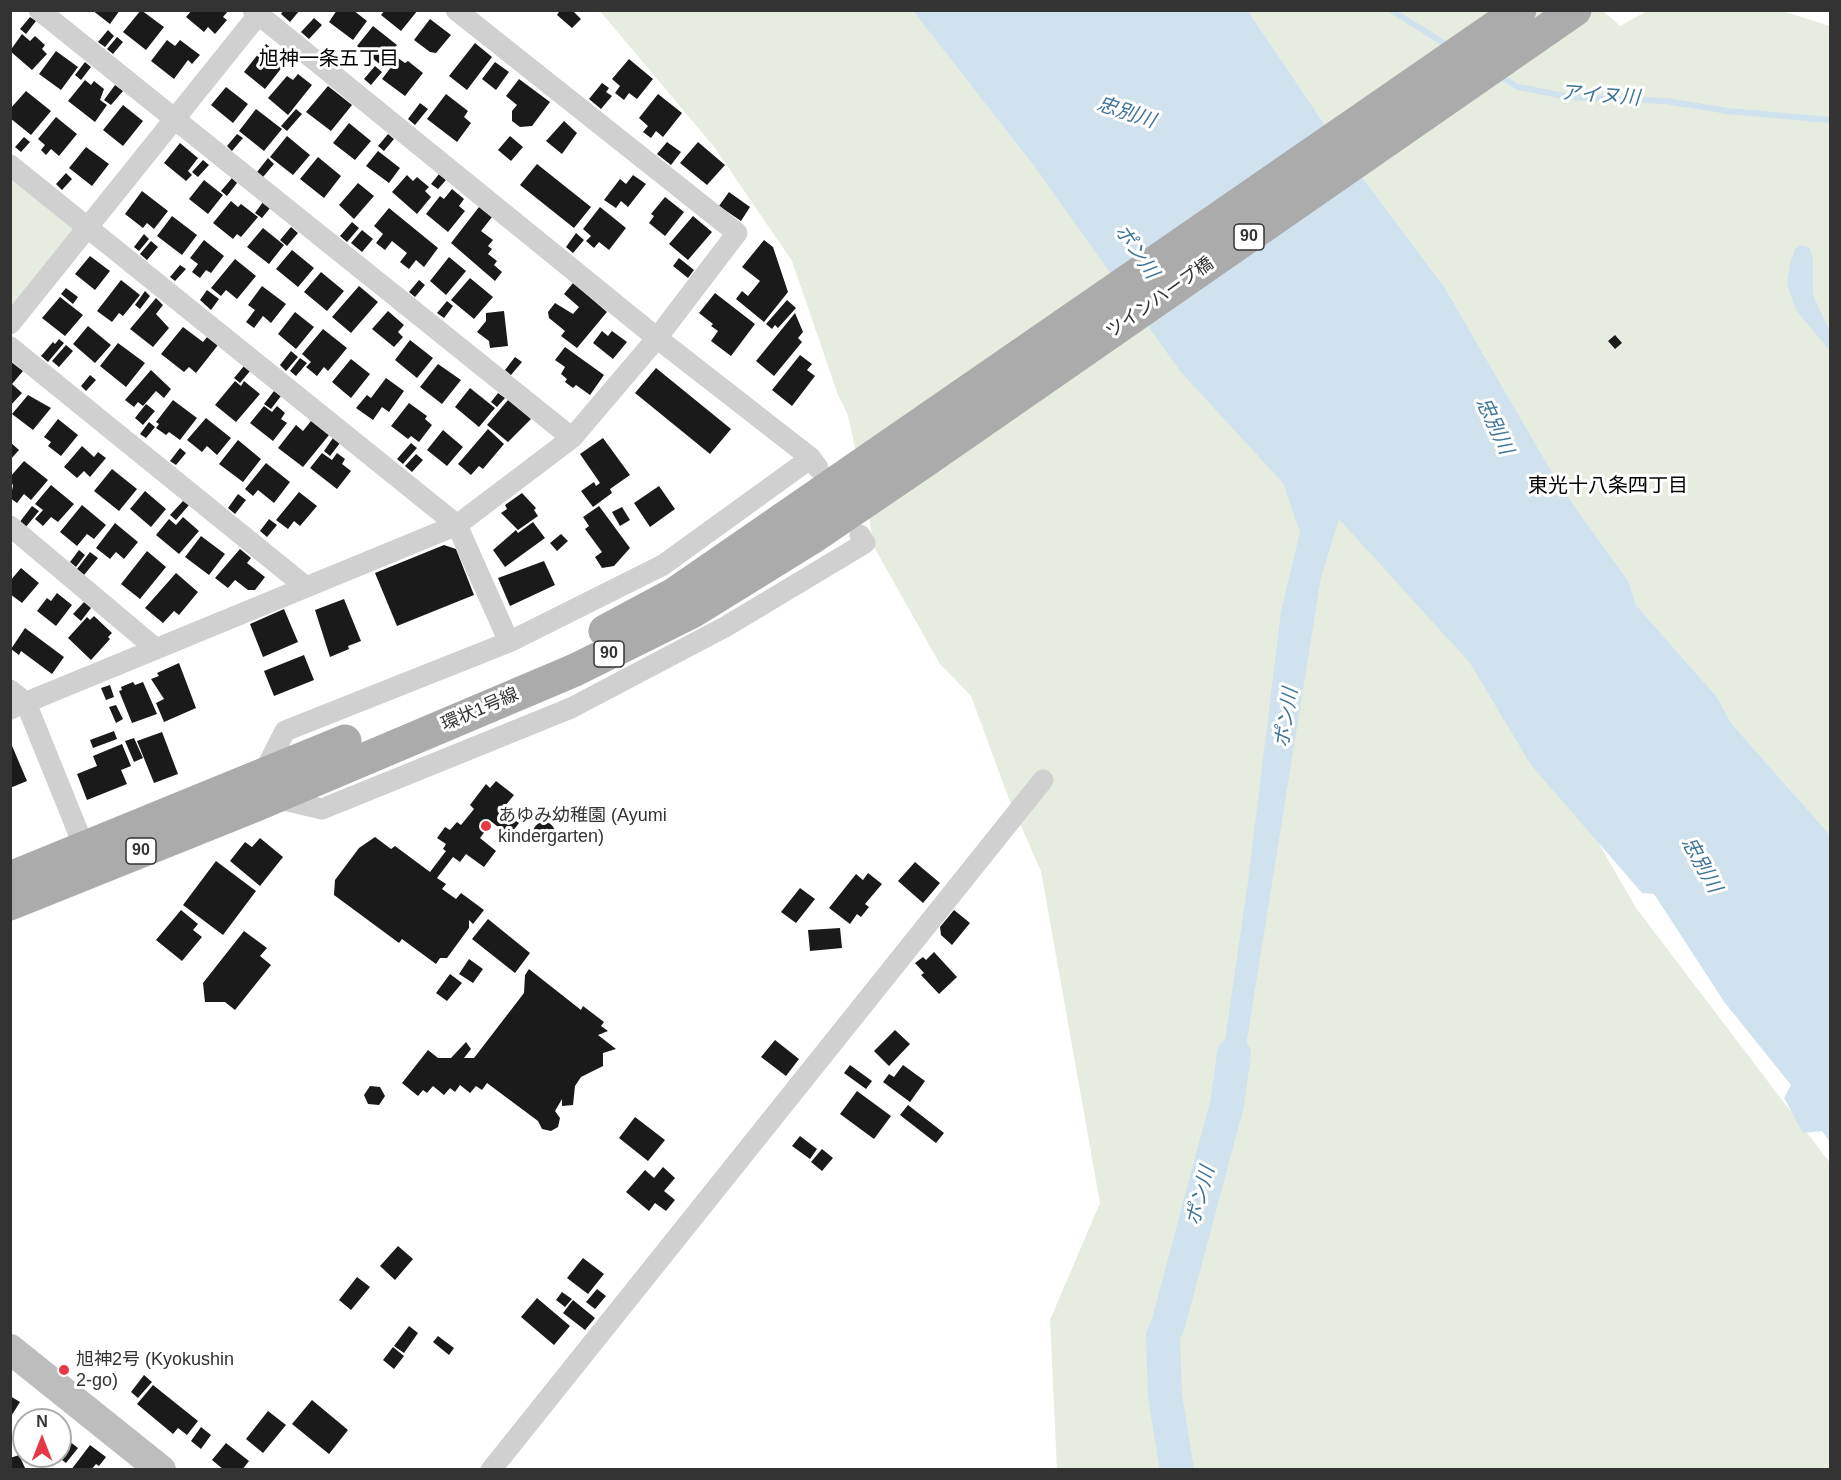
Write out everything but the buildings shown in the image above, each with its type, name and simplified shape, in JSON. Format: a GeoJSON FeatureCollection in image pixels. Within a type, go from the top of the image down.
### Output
{"type":"FeatureCollection","features":[{"type":"Feature","properties":{"kind":"main road","name":"ツインハープ橋"},"geometry":{"type":"LineString","coordinates":[[914,450],[1520,10]]}},
{"type":"Feature","properties":{"kind":"main road","name":"ツインハープ橋"},"geometry":{"type":"LineString","coordinates":[[914,450],[1575,10]]}},
{"type":"Feature","properties":{"kind":"main road","name":"環状1号線"},"geometry":{"type":"LineString","coordinates":[[10,904],[89,859],[267,786],[620,624],[914,450]]}},
{"type":"Feature","properties":{"kind":"main road","name":"環状1号線"},"geometry":{"type":"LineString","coordinates":[[10,878],[89,859]]}},
{"type":"Feature","properties":{"kind":"main road"},"geometry":{"type":"LineString","coordinates":[[10,1349],[161,1470]]}},
{"type":"Feature","properties":{"kind":"street"},"geometry":{"type":"LineString","coordinates":[[39,10],[572,438]]}},
{"type":"Feature","properties":{"kind":"street"},"geometry":{"type":"LineString","coordinates":[[89,859],[16,701],[155,648],[457,525],[572,438],[657,338],[737,233],[456,10]]}},
{"type":"Feature","properties":{"kind":"street"},"geometry":{"type":"LineString","coordinates":[[10,324],[258,12],[657,338],[814,463],[663,565],[509,642],[285,731],[267,786],[322,809],[571,708],[725,627],[866,543],[860,535]]}},
{"type":"Feature","properties":{"kind":"street"},"geometry":{"type":"LineString","coordinates":[[10,165],[457,525],[509,642]]}},
{"type":"Feature","properties":{"kind":"street"},"geometry":{"type":"LineString","coordinates":[[10,347],[306,587]]}},
{"type":"Feature","properties":{"kind":"street"},"geometry":{"type":"LineString","coordinates":[[10,526],[155,648]]}},
{"type":"Feature","properties":{"kind":"street"},"geometry":{"type":"LineString","coordinates":[[491,1470],[1043,780]]}},
{"type":"Feature","properties":{"kind":"shaded area"},"geometry":{"type":"Polygon","coordinates":[[[1602,10],[1620,26],[1647,11],[1779,10],[1830,26],[1830,835],[1731,723],[1717,697],[1636,605],[1629,582],[1560,486],[1445,288],[1342,150],[1248,11],[1602,10]]]}},
{"type":"Feature","properties":{"kind":"shaded area"},"geometry":{"type":"Polygon","coordinates":[[[600,11],[913,11],[1037,170],[1131,299],[1459,600],[1636,908],[1830,1163],[1830,1469],[1057,1469],[1050,1320],[1100,1203],[1041,871],[1009,799],[971,696],[940,664],[874,547],[863,481],[847,413],[838,395],[792,261],[715,148],[600,11]]]}},
{"type":"Feature","properties":{"kind":"shaded area"},"geometry":{"type":"Polygon","coordinates":[[[11,165],[87,227],[11,324],[11,165]]]}},
{"type":"Feature","properties":{"kind":"water","name":"忠別川"},"geometry":{"type":"Polygon","coordinates":[[[913,11],[1248,11],[1342,150],[1445,288],[1560,486],[1629,582],[1636,605],[1717,697],[1731,723],[1830,835],[1830,1142],[1822,1131],[1803,1133],[1784,1098],[1791,1085],[1725,1003],[1654,894],[1642,893],[1531,765],[1470,663],[1339,519],[1321,577],[1237,1102],[1217,1095],[1248,882],[1281,612],[1300,532],[1283,483],[1180,371],[1037,170],[913,11]]]}},
{"type":"Feature","properties":{"kind":"water"},"geometry":{"type":"Polygon","coordinates":[[[1800,245],[1810,248],[1813,260],[1813,295],[1830,332],[1830,351],[1796,310],[1787,284],[1795,249],[1800,245]]]}},
{"type":"Feature","properties":{"kind":"waterway","name":"アイヌ川"},"geometry":{"type":"LineString","coordinates":[[1391,10],[1450,47]]}},
{"type":"Feature","properties":{"kind":"waterway","name":"アイヌ川"},"geometry":{"type":"LineString","coordinates":[[1498,75],[1518,87],[1570,97],[1666,101],[1728,111],[1830,120]]}},
{"type":"Feature","properties":{"kind":"waterway","name":"ポン川"},"geometry":{"type":"LineString","coordinates":[[1177,1470],[1165,1396],[1163,1336],[1168,1325],[1227,1104],[1234,1054]]}},
{"type":"Feature","properties":{"kind":"place","name":"あゆみ幼稚園 (Ayumi kindergarten)"},"geometry":{"type":"Point","coordinates":[486,826]}},
{"type":"Feature","properties":{"kind":"place","name":"旭神2号 (Kyokushin 2-go)"},"geometry":{"type":"Point","coordinates":[64,1370]}},
{"type":"Feature","properties":{"kind":"district","name":"旭神一条五丁目"},"geometry":{"type":"Point","coordinates":[329,59]}},
{"type":"Feature","properties":{"kind":"district","name":"東光十八条四丁目"},"geometry":{"type":"Point","coordinates":[1608,486]}}]}
